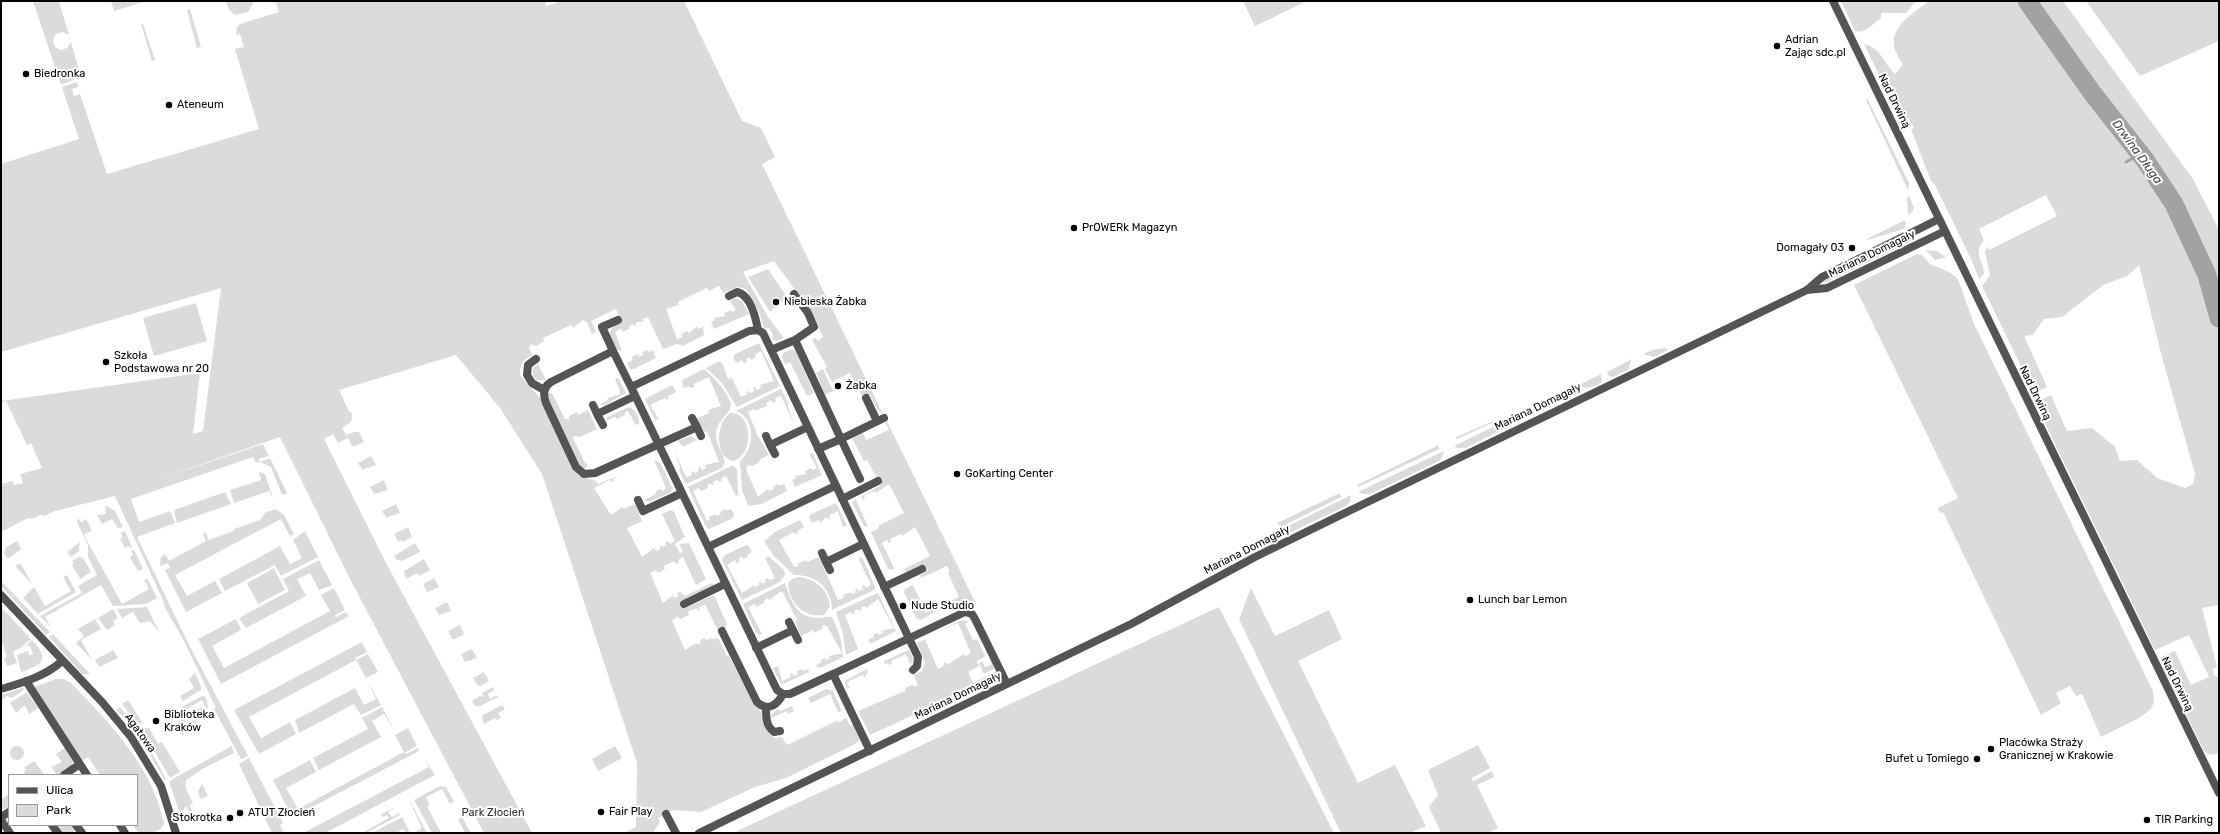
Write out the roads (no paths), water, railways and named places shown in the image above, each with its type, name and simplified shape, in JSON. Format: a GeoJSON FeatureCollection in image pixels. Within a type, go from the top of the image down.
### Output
{"type":"FeatureCollection","features":[{"type":"Feature","properties":{"kind":"street","name":"Nad Drwiną"},"geometry":{"type":"LineString","coordinates":[[1833,1],[2219,794]]}},
{"type":"Feature","properties":{"kind":"street","name":"Mariana Domagały"},"geometry":{"type":"LineString","coordinates":[[699,833],[1131,624],[1266,552],[1807,290],[1822,277],[1939,219]]}},
{"type":"Feature","properties":{"kind":"street","name":"Mariana Domagały"},"geometry":{"type":"LineString","coordinates":[[1807,290],[1827,288],[1945,231]]}},
{"type":"Feature","properties":{"kind":"street"},"geometry":{"type":"LineString","coordinates":[[729,296],[737,292],[744,295],[754,313],[758,330],[765,336],[908,637],[918,660],[917,666],[912,670]]}},
{"type":"Feature","properties":{"kind":"street"},"geometry":{"type":"LineString","coordinates":[[771,350],[816,330],[808,313],[794,294]]}},
{"type":"Feature","properties":{"kind":"street"},"geometry":{"type":"LineString","coordinates":[[618,320],[602,327],[776,688],[783,694],[792,694],[908,637],[960,613],[968,612],[976,620],[1007,684]]}},
{"type":"Feature","properties":{"kind":"street"},"geometry":{"type":"LineString","coordinates":[[631,387],[746,332],[758,330]]}},
{"type":"Feature","properties":{"kind":"street"},"geometry":{"type":"LineString","coordinates":[[795,340],[860,479]]}},
{"type":"Feature","properties":{"kind":"street"},"geometry":{"type":"LineString","coordinates":[[613,351],[551,382],[544,390],[544,399],[576,467],[584,474],[595,473],[697,427]]}},
{"type":"Feature","properties":{"kind":"street"},"geometry":{"type":"LineString","coordinates":[[536,360],[528,366],[526,374],[532,383],[544,390]]}},
{"type":"Feature","properties":{"kind":"street"},"geometry":{"type":"LineString","coordinates":[[597,414],[635,396]]}},
{"type":"Feature","properties":{"kind":"street"},"geometry":{"type":"LineString","coordinates":[[818,449],[881,420],[866,398]]}},
{"type":"Feature","properties":{"kind":"street"},"geometry":{"type":"LineString","coordinates":[[593,405],[602,425]]}},
{"type":"Feature","properties":{"kind":"street"},"geometry":{"type":"LineString","coordinates":[[692,418],[701,436]]}},
{"type":"Feature","properties":{"kind":"street"},"geometry":{"type":"LineString","coordinates":[[770,445],[808,427]]}},
{"type":"Feature","properties":{"kind":"street"},"geometry":{"type":"LineString","coordinates":[[766,436],[775,454]]}},
{"type":"Feature","properties":{"kind":"street"},"geometry":{"type":"LineString","coordinates":[[842,499],[878,482]]}},
{"type":"Feature","properties":{"kind":"street"},"geometry":{"type":"LineString","coordinates":[[708,547],[835,486]]}},
{"type":"Feature","properties":{"kind":"street"},"geometry":{"type":"LineString","coordinates":[[638,500],[643,511],[682,493]]}},
{"type":"Feature","properties":{"kind":"street"},"geometry":{"type":"LineString","coordinates":[[826,562],[863,544]]}},
{"type":"Feature","properties":{"kind":"street"},"geometry":{"type":"LineString","coordinates":[[822,553],[830,570]]}},
{"type":"Feature","properties":{"kind":"street"},"geometry":{"type":"LineString","coordinates":[[884,587],[922,569]]}},
{"type":"Feature","properties":{"kind":"street"},"geometry":{"type":"LineString","coordinates":[[684,604],[725,584]]}},
{"type":"Feature","properties":{"kind":"street","name":"Agatowa"},"geometry":{"type":"LineString","coordinates":[[1,595],[121,724],[143,753],[161,786],[176,833]]}},
{"type":"Feature","properties":{"kind":"street"},"geometry":{"type":"LineString","coordinates":[[790,622],[798,640]]}},
{"type":"Feature","properties":{"kind":"street"},"geometry":{"type":"LineString","coordinates":[[756,648],[793,630]]}},
{"type":"Feature","properties":{"kind":"street"},"geometry":{"type":"LineString","coordinates":[[722,631],[757,702],[766,708]]}},
{"type":"Feature","properties":{"kind":"street"},"geometry":{"type":"LineString","coordinates":[[1,690],[26,681],[52,668],[62,661]]}},
{"type":"Feature","properties":{"kind":"street"},"geometry":{"type":"LineString","coordinates":[[833,674],[870,751]]}},
{"type":"Feature","properties":{"kind":"street"},"geometry":{"type":"LineString","coordinates":[[26,681],[86,774]]}},
{"type":"Feature","properties":{"kind":"street"},"geometry":{"type":"LineString","coordinates":[[766,708],[775,705],[783,694]]}},
{"type":"Feature","properties":{"kind":"street"},"geometry":{"type":"LineString","coordinates":[[766,708],[766,718],[770,728],[774,732],[780,731]]}},
{"type":"Feature","properties":{"kind":"street"},"geometry":{"type":"LineString","coordinates":[[65,774],[80,764]]}},
{"type":"Feature","properties":{"kind":"street"},"geometry":{"type":"LineString","coordinates":[[666,814],[676,833]]}},
{"type":"Feature","properties":{"kind":"street"},"geometry":{"type":"LineString","coordinates":[[1,819],[10,833]]}},
{"type":"Feature","properties":{"kind":"waterway","name":"Drwina Długa"},"geometry":{"type":"LineString","coordinates":[[2027,1],[2093,94],[2145,160],[2174,204],[2207,275],[2219,318]]}},
{"type":"Feature","properties":{"kind":"waterway"},"geometry":{"type":"LineString","coordinates":[[2126,162],[2141,154]]}},
{"type":"Feature","properties":{"kind":"place","name":"Adrian Zając sdc.pl"},"geometry":{"type":"Point","coordinates":[1777,46]}},
{"type":"Feature","properties":{"kind":"place","name":"Biedronka"},"geometry":{"type":"Point","coordinates":[26,74]}},
{"type":"Feature","properties":{"kind":"place","name":"Ateneum"},"geometry":{"type":"Point","coordinates":[169,105]}},
{"type":"Feature","properties":{"kind":"place","name":"PrOWERk Magazyn"},"geometry":{"type":"Point","coordinates":[1074,228]}},
{"type":"Feature","properties":{"kind":"place","name":"Domagały 03"},"geometry":{"type":"Point","coordinates":[1852,248]}},
{"type":"Feature","properties":{"kind":"place","name":"Niebieska Żabka"},"geometry":{"type":"Point","coordinates":[776,302]}},
{"type":"Feature","properties":{"kind":"place","name":"Szkoła Podstawowa nr 20"},"geometry":{"type":"Point","coordinates":[106,362]}},
{"type":"Feature","properties":{"kind":"place","name":"Żabka"},"geometry":{"type":"Point","coordinates":[838,386]}},
{"type":"Feature","properties":{"kind":"place","name":"GoKarting Center"},"geometry":{"type":"Point","coordinates":[957,474]}},
{"type":"Feature","properties":{"kind":"place","name":"Lunch bar Lemon"},"geometry":{"type":"Point","coordinates":[1470,600]}},
{"type":"Feature","properties":{"kind":"place","name":"Nude Studio"},"geometry":{"type":"Point","coordinates":[903,606]}},
{"type":"Feature","properties":{"kind":"place","name":"Biblioteka Kraków"},"geometry":{"type":"Point","coordinates":[156,721]}},
{"type":"Feature","properties":{"kind":"place","name":"Placówka Straży Granicznej w Krakowie"},"geometry":{"type":"Point","coordinates":[1991,749]}},
{"type":"Feature","properties":{"kind":"place","name":"Bufet u Tomiego"},"geometry":{"type":"Point","coordinates":[1977,759]}},
{"type":"Feature","properties":{"kind":"place","name":"Fair Play"},"geometry":{"type":"Point","coordinates":[601,812]}},
{"type":"Feature","properties":{"kind":"place","name":"ATUT Złocień"},"geometry":{"type":"Point","coordinates":[240,813]}},
{"type":"Feature","properties":{"kind":"place","name":"Stokrotka"},"geometry":{"type":"Point","coordinates":[230,818]}},
{"type":"Feature","properties":{"kind":"place","name":"TIR Parking"},"geometry":{"type":"Point","coordinates":[2147,820]}},
{"type":"Feature","properties":{"kind":"park label","name":"Park Złocień"},"geometry":{"type":"Point","coordinates":[493,813]}}]}
